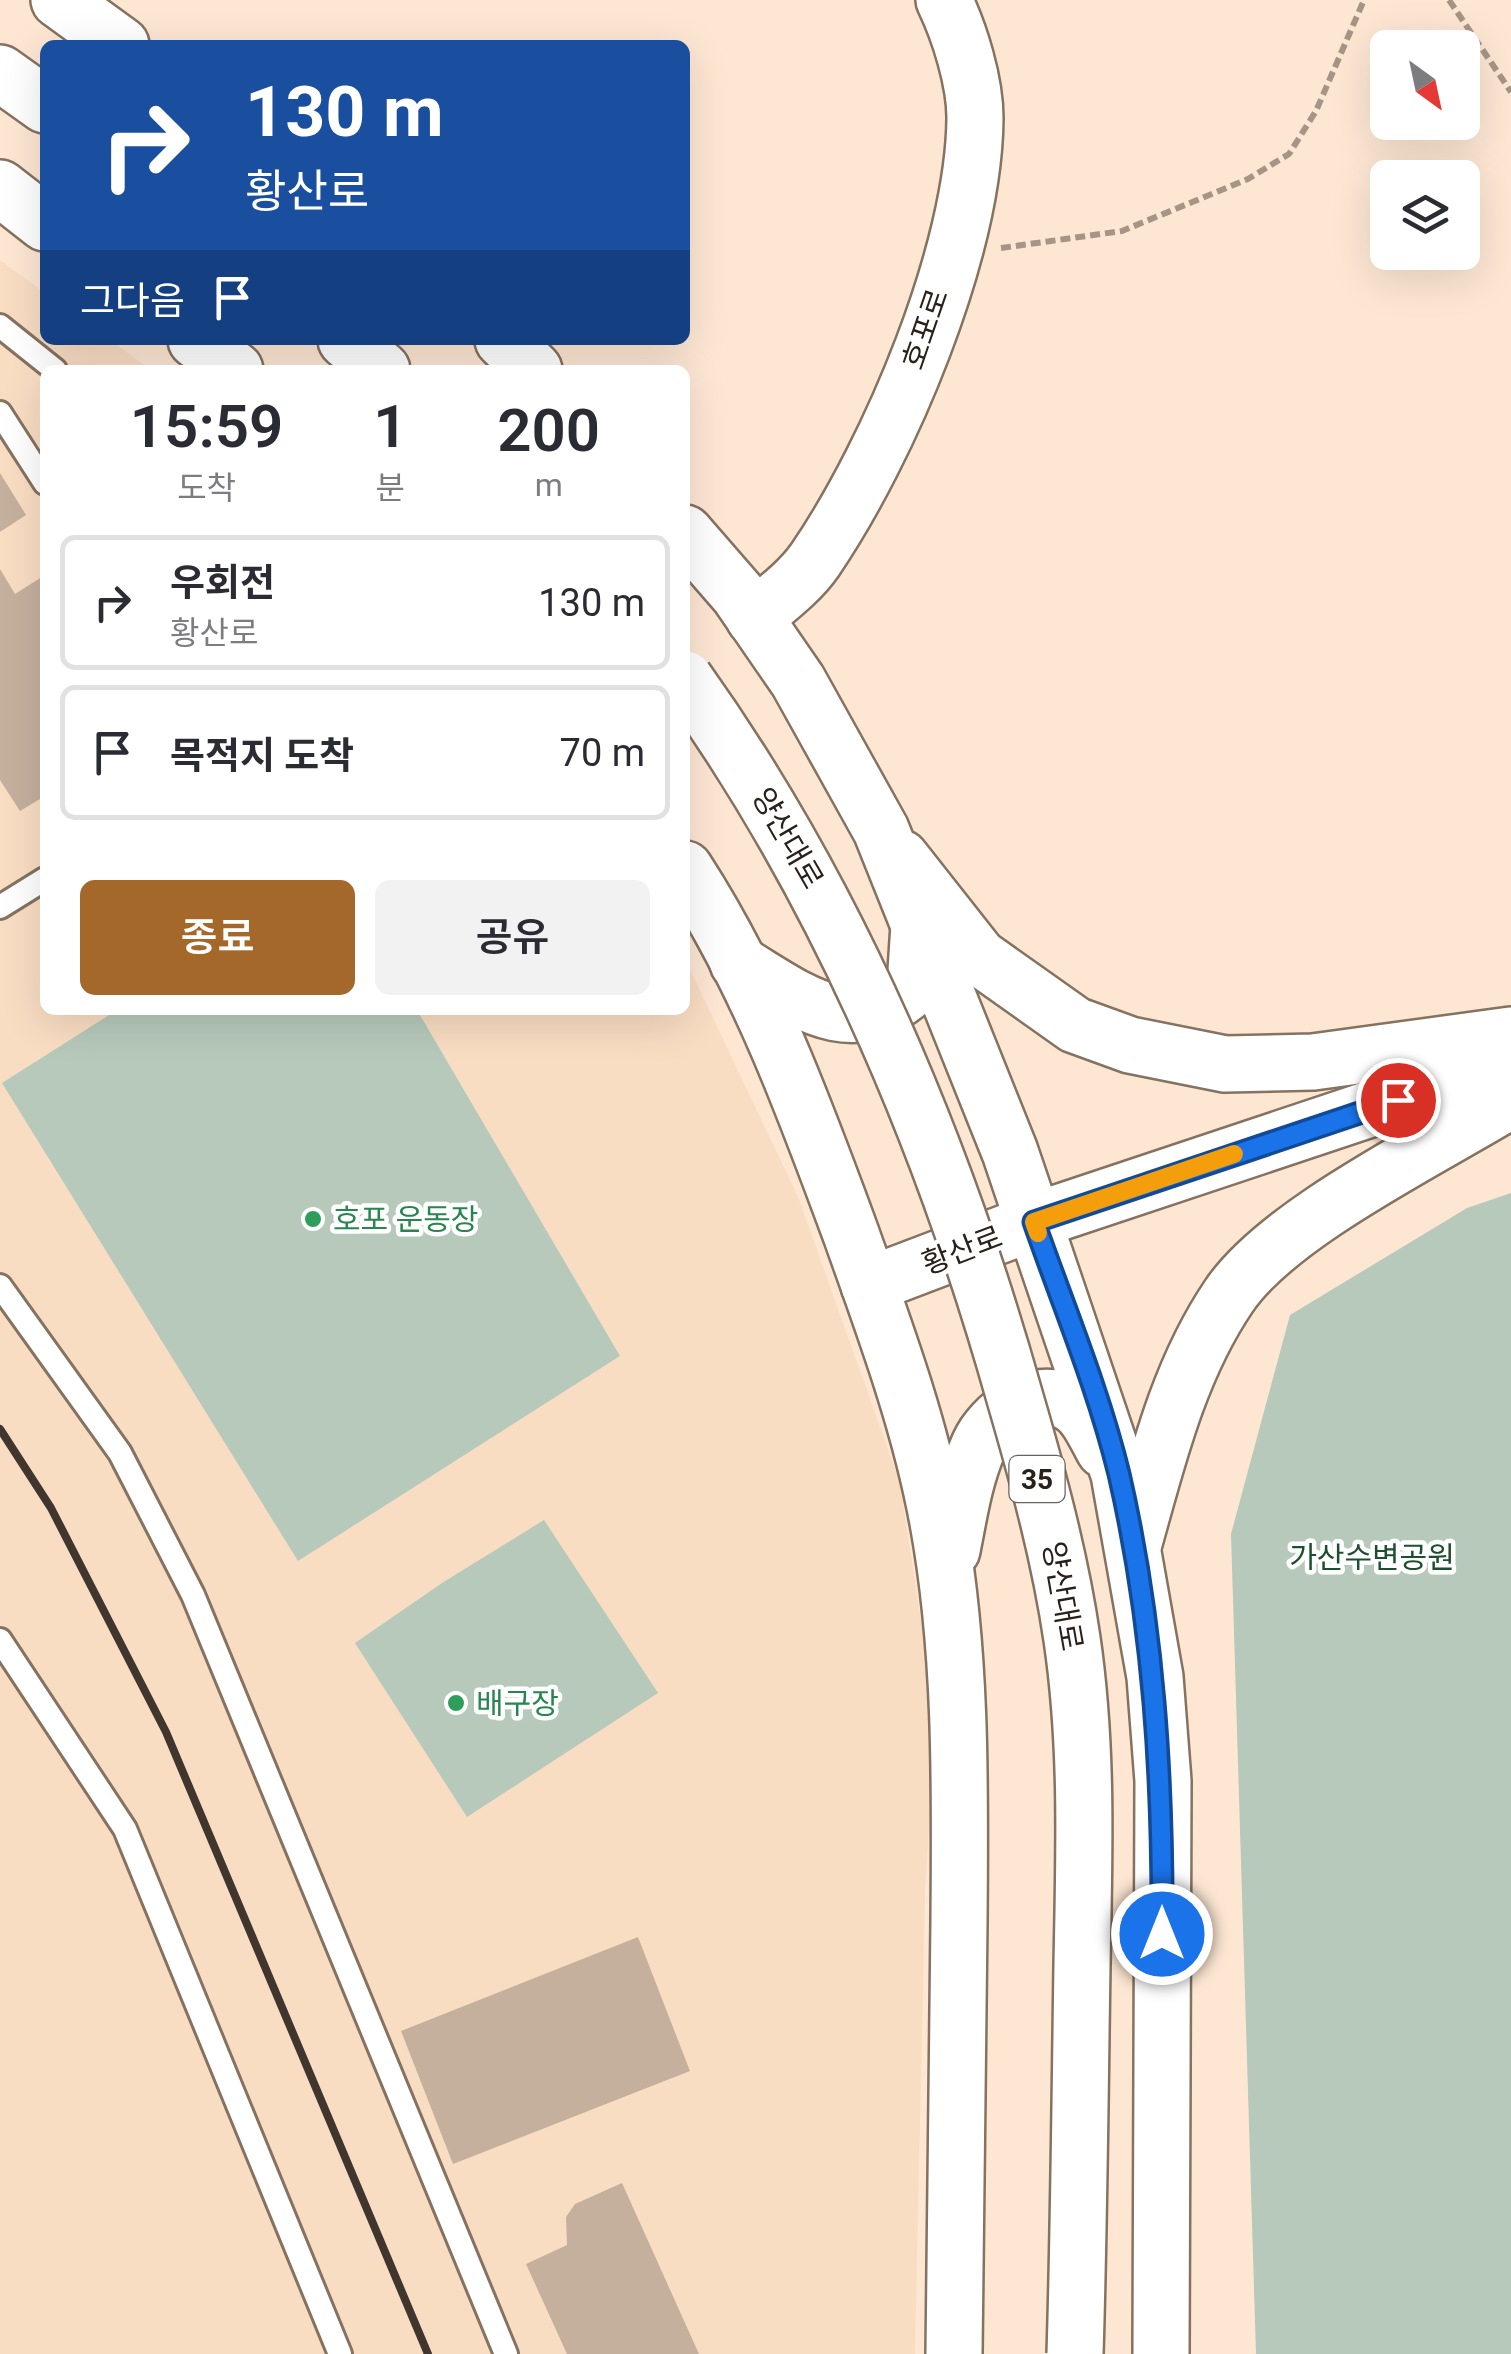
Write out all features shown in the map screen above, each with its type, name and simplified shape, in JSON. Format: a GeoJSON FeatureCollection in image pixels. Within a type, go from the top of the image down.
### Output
{"type":"FeatureCollection","features":[{"type":"Feature","properties":{"kind":"main road"},"geometry":{"type":"LineString","coordinates":[[60,0],[115,40]]}},
{"type":"Feature","properties":{"kind":"main road","name":"호포로"},"geometry":{"type":"LineString","coordinates":[[754,618],[814,561],[863,478],[922,349],[972,172],[975,113],[944,0]]}},
{"type":"Feature","properties":{"kind":"main road"},"geometry":{"type":"LineString","coordinates":[[0,73],[40,101]]}},
{"type":"Feature","properties":{"kind":"main road"},"geometry":{"type":"LineString","coordinates":[[0,188],[40,219]]}},
{"type":"Feature","properties":{"kind":"main road"},"geometry":{"type":"LineString","coordinates":[[202,345],[228,365]]}},
{"type":"Feature","properties":{"kind":"main road"},"geometry":{"type":"LineString","coordinates":[[352,345],[376,365]]}},
{"type":"Feature","properties":{"kind":"main road"},"geometry":{"type":"LineString","coordinates":[[509,345],[529,365]]}},
{"type":"Feature","properties":{"kind":"main road"},"geometry":{"type":"LineString","coordinates":[[690,539],[754,618],[841,752],[881,830],[1034,1222],[1118,1474],[1154,1677],[1163,1781],[1161,2354]]}},
{"type":"Feature","properties":{"kind":"main road","name":"양산대로"},"geometry":{"type":"LineString","coordinates":[[690,686],[774,811],[878,1014],[932,1143],[988,1302],[1057,1551],[1073,1641],[1085,1782],[1075,2354]]}},
{"type":"Feature","properties":{"kind":"main road"},"geometry":{"type":"LineString","coordinates":[[881,830],[979,956],[1075,1025],[1130,1045],[1225,1064],[1296,1062],[1511,1034]]}},
{"type":"Feature","properties":{"kind":"main road"},"geometry":{"type":"LineString","coordinates":[[690,878],[738,964],[788,1071],[869,1285],[920,1443],[938,1524],[960,1818],[954,2354]]}},
{"type":"Feature","properties":{"kind":"main road"},"geometry":{"type":"LineString","coordinates":[[738,964],[806,1004],[868,1015],[892,1008],[915,986],[919,925]]}},
{"type":"Feature","properties":{"kind":"main road","name":"황산로"},"geometry":{"type":"LineString","coordinates":[[869,1285],[1034,1222],[1511,1062]]}},
{"type":"Feature","properties":{"kind":"main road"},"geometry":{"type":"LineString","coordinates":[[1133,1546],[1185,1378],[1230,1294],[1290,1234],[1511,1100]]}},
{"type":"Feature","properties":{"kind":"main road"},"geometry":{"type":"LineString","coordinates":[[946,1594],[964,1488],[980,1441],[1005,1411],[1044,1397],[1066,1401],[1084,1415],[1118,1474]]}},
{"type":"Feature","properties":{"kind":"lane"},"geometry":{"type":"LineString","coordinates":[[4,339],[48,365]]}},
{"type":"Feature","properties":{"kind":"lane"},"geometry":{"type":"LineString","coordinates":[[0,413],[40,474]]}},
{"type":"Feature","properties":{"kind":"lane"},"geometry":{"type":"LineString","coordinates":[[0,908],[40,882]]}},
{"type":"Feature","properties":{"kind":"lane"},"geometry":{"type":"LineString","coordinates":[[0,1286],[120,1454],[193,1595],[506,2354]]}},
{"type":"Feature","properties":{"kind":"lane"},"geometry":{"type":"LineString","coordinates":[[0,1640],[125,1829],[340,2354]]}},
{"type":"Feature","properties":{"kind":"path"},"geometry":{"type":"LineString","coordinates":[[950,256],[1122,230],[1248,179],[1289,154],[1316,111],[1364,0]]}},
{"type":"Feature","properties":{"kind":"path"},"geometry":{"type":"LineString","coordinates":[[1449,0],[1511,92]]}},
{"type":"Feature","properties":{"kind":"shaded area"},"geometry":{"type":"Polygon","coordinates":[[[0,260],[40,289],[40,345],[117,345],[144,365],[40,365],[40,1015],[690,1015],[690,970],[799,1199],[900,1483],[936,1719],[925,1892],[915,2354],[0,2354],[0,260]]]}},
{"type":"Feature","properties":{"kind":"green space","name":"호포 운동장"},"geometry":{"type":"Polygon","coordinates":[[[109,1015],[420,1015],[620,1356],[298,1561],[2,1083],[109,1015]]]}},
{"type":"Feature","properties":{"kind":"green space","name":"가산수변공원"},"geometry":{"type":"Polygon","coordinates":[[[1511,1193],[1511,2354],[1256,2354],[1231,1534],[1290,1315],[1467,1208],[1511,1193]]]}},
{"type":"Feature","properties":{"kind":"green space"},"geometry":{"type":"Polygon","coordinates":[[[544,1520],[658,1693],[467,1817],[355,1643],[544,1520]]]}},
{"type":"Feature","properties":{"kind":"building"},"geometry":{"type":"Polygon","coordinates":[[[0,473],[26,515],[0,532],[0,473]]]}},
{"type":"Feature","properties":{"kind":"building"},"geometry":{"type":"Polygon","coordinates":[[[0,569],[15,594],[40,578],[40,799],[20,811],[0,780],[0,569]]]}},
{"type":"Feature","properties":{"kind":"building"},"geometry":{"type":"Polygon","coordinates":[[[638,1937],[690,2071],[453,2164],[401,2031],[638,1937]]]}},
{"type":"Feature","properties":{"kind":"building"},"geometry":{"type":"Polygon","coordinates":[[[622,2183],[699,2354],[567,2354],[526,2264],[567,2245],[566,2217],[575,2204],[622,2183]]]}},
{"type":"Feature","properties":{"kind":"railway"},"geometry":{"type":"LineString","coordinates":[[0,1429],[51,1508],[166,1732],[428,2354]]}},
{"type":"Feature","properties":{"kind":"slow traffic"},"geometry":{"type":"LineString","coordinates":[[1038,1233],[1034,1222],[1234,1154]]}},
{"type":"Feature","properties":{"kind":"place","name":"호포 운동장"},"geometry":{"type":"Point","coordinates":[313,1219]}},
{"type":"Feature","properties":{"kind":"place","name":"배구장"},"geometry":{"type":"Point","coordinates":[456,1703]}},
{"type":"Feature","properties":{"kind":"route"},"geometry":{"type":"LineString","coordinates":[[1162,1934],[1163,1781],[1154,1677],[1133,1546],[1104,1419],[1034,1222],[1398,1100]]}}]}
